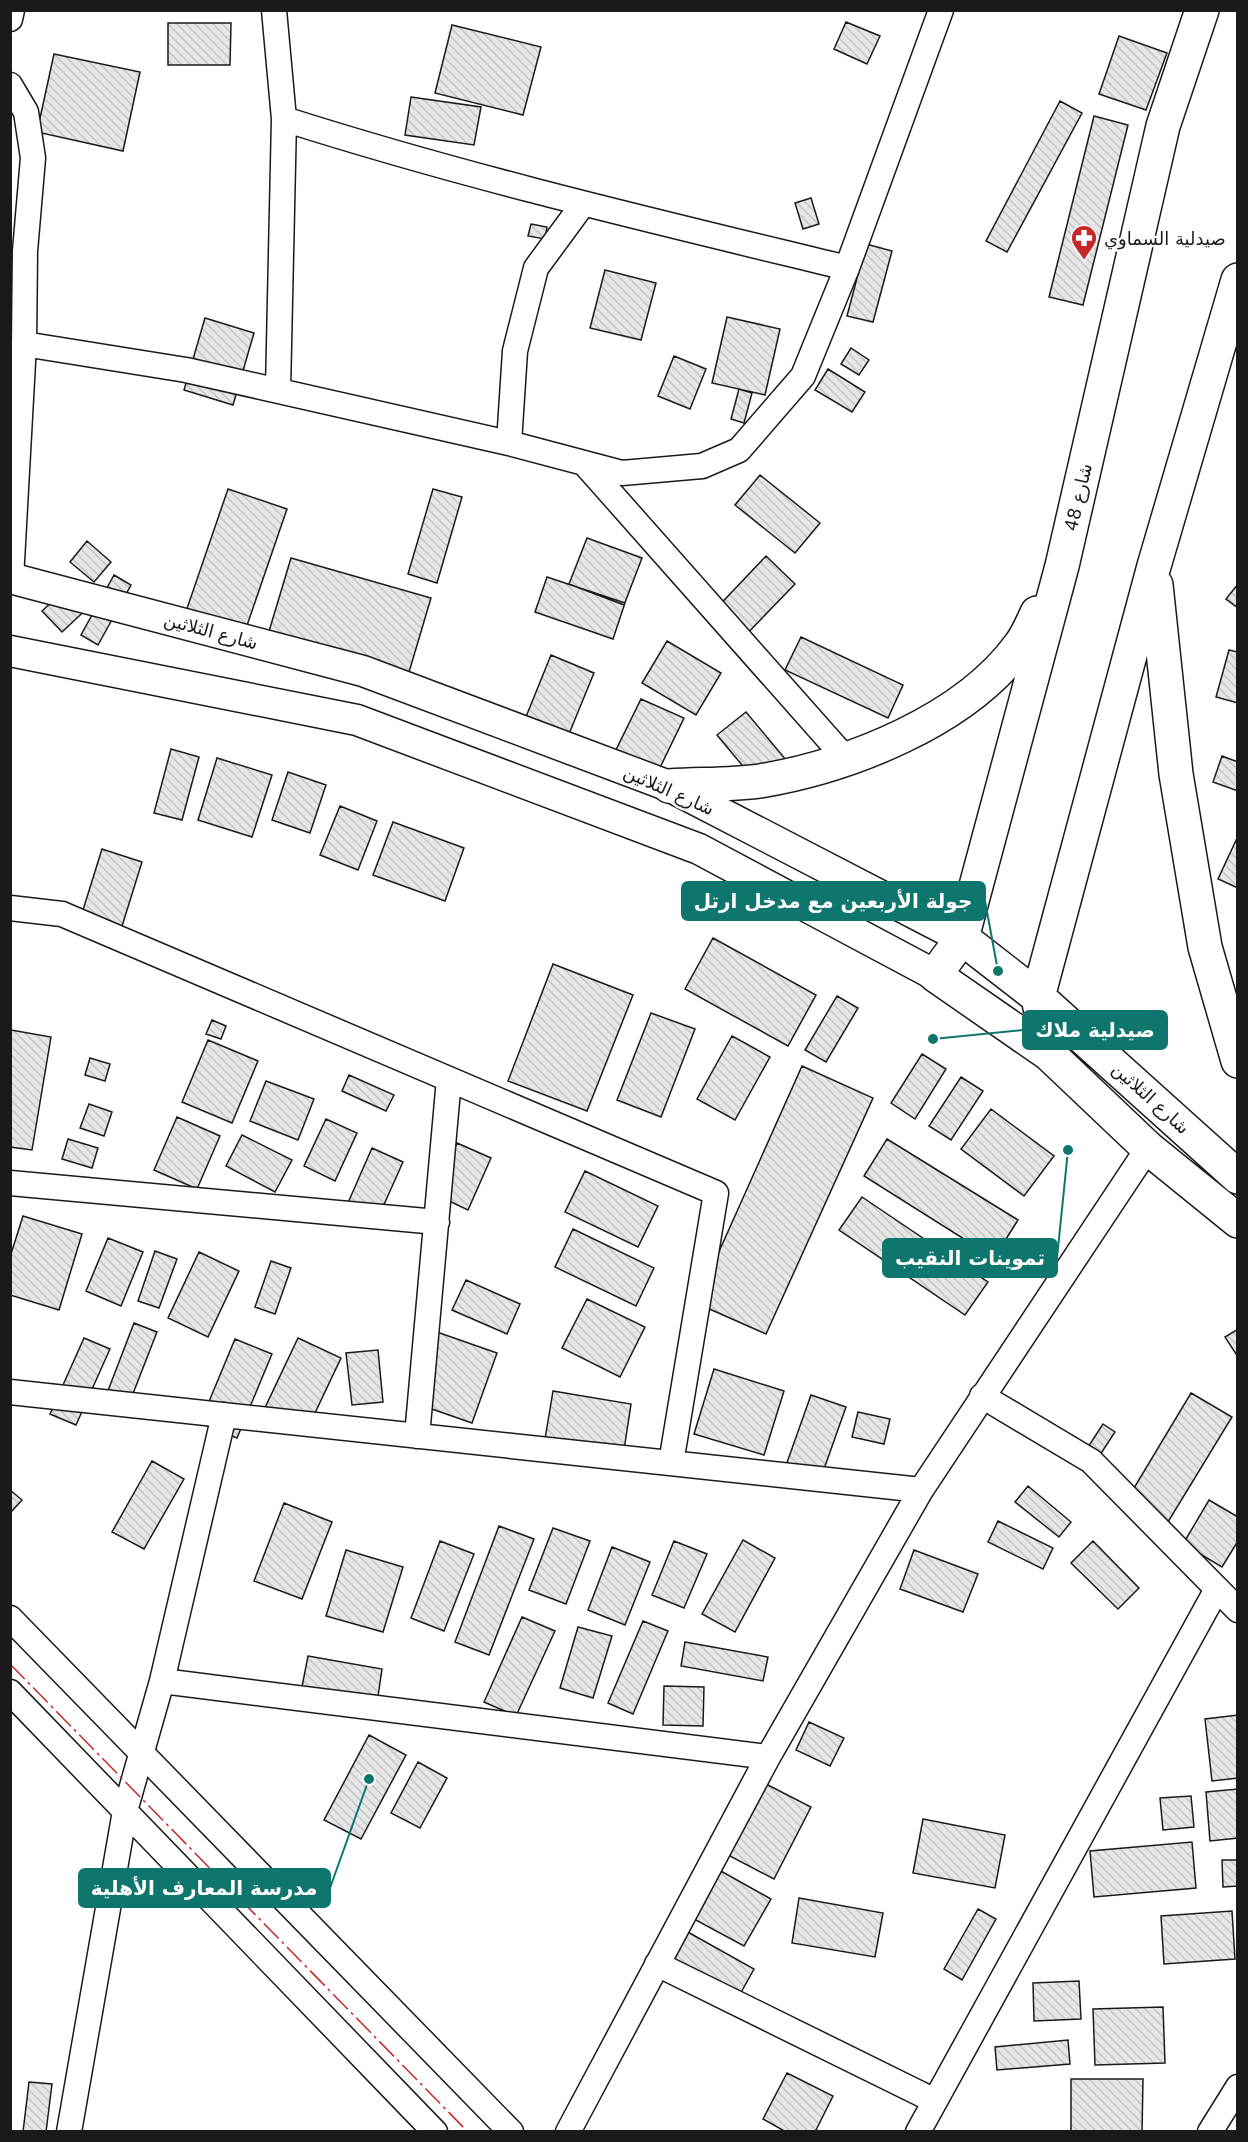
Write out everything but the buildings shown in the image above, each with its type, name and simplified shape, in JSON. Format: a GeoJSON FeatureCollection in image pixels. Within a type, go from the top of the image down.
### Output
{"type":"FeatureCollection","features":[{"type":"Feature","properties":{"kind":"main road","name":"شارع 48"},"geometry":{"type":"LineString","coordinates":[[935,975],[962,938],[1062,566],[1163,126],[1202,10]]}},
{"type":"Feature","properties":{"kind":"main road"},"geometry":{"type":"LineString","coordinates":[[1049,1054],[1038,997],[1154,566],[1238,280]]}},
{"type":"Feature","properties":{"kind":"main road"},"geometry":{"type":"LineString","coordinates":[[669,786],[757,781],[806,772],[848,760],[908,733],[951,709],[992,677],[1021,645],[1062,566]]}},
{"type":"Feature","properties":{"kind":"main road"},"geometry":{"type":"LineString","coordinates":[[1154,566],[1176,774],[1205,947],[1238,1061]]}},
{"type":"Feature","properties":{"kind":"main road","name":"شارع الثلاثين"},"geometry":{"type":"LineString","coordinates":[[962,938],[1038,997],[1238,1177]]}},
{"type":"Feature","properties":{"kind":"main road","name":"شارع الثلاثين"},"geometry":{"type":"LineString","coordinates":[[935,975],[1049,1054],[1148,1148],[1238,1221]]}},
{"type":"Feature","properties":{"kind":"street"},"geometry":{"type":"LineString","coordinates":[[10,19],[12,10]]}},
{"type":"Feature","properties":{"kind":"street"},"geometry":{"type":"LineString","coordinates":[[274,10],[284,119],[278,390]]}},
{"type":"Feature","properties":{"kind":"street"},"geometry":{"type":"LineString","coordinates":[[24,344],[186,370],[509,443],[622,473],[702,466],[739,450],[803,376],[847,268],[941,10]]}},
{"type":"Feature","properties":{"kind":"street"},"geometry":{"type":"LineString","coordinates":[[10,85],[26,112],[33,158],[25,251],[24,344],[11,579]]}},
{"type":"Feature","properties":{"kind":"street"},"geometry":{"type":"LineString","coordinates":[[284,119],[366,145],[583,204],[847,268]]}},
{"type":"Feature","properties":{"kind":"street"},"geometry":{"type":"LineString","coordinates":[[509,443],[515,351],[536,268],[583,204]]}},
{"type":"Feature","properties":{"kind":"street"},"geometry":{"type":"LineString","coordinates":[[584,463],[848,760]]}},
{"type":"Feature","properties":{"kind":"street","name":"شارع الثلاثين"},"geometry":{"type":"LineString","coordinates":[[11,579],[363,671],[669,786],[962,938]]}},
{"type":"Feature","properties":{"kind":"street","name":"شارع الثلاثين"},"geometry":{"type":"LineString","coordinates":[[10,651],[357,720],[699,849],[935,975]]}},
{"type":"Feature","properties":{"kind":"street"},"geometry":{"type":"LineString","coordinates":[[10,908],[62,914],[716,1193],[671,1463]]}},
{"type":"Feature","properties":{"kind":"street"},"geometry":{"type":"LineString","coordinates":[[417,1436],[449,1079]]}},
{"type":"Feature","properties":{"kind":"street"},"geometry":{"type":"LineString","coordinates":[[568,2132],[768,1757],[921,1490],[1148,1148]]}},
{"type":"Feature","properties":{"kind":"street"},"geometry":{"type":"LineString","coordinates":[[10,1183],[437,1222]]}},
{"type":"Feature","properties":{"kind":"street"},"geometry":{"type":"LineString","coordinates":[[10,1392],[921,1490]]}},
{"type":"Feature","properties":{"kind":"street"},"geometry":{"type":"LineString","coordinates":[[982,1396],[1091,1461],[1238,1610]]}},
{"type":"Feature","properties":{"kind":"street"},"geometry":{"type":"LineString","coordinates":[[69,2132],[125,1811],[162,1681],[224,1415]]}},
{"type":"Feature","properties":{"kind":"street"},"geometry":{"type":"LineString","coordinates":[[918,2132],[1217,1589]]}},
{"type":"Feature","properties":{"kind":"street"},"geometry":{"type":"LineString","coordinates":[[10,1618],[511,2132]]}},
{"type":"Feature","properties":{"kind":"street"},"geometry":{"type":"LineString","coordinates":[[162,1681],[768,1757]]}},
{"type":"Feature","properties":{"kind":"street"},"geometry":{"type":"LineString","coordinates":[[10,1692],[435,2132]]}},
{"type":"Feature","properties":{"kind":"street"},"geometry":{"type":"LineString","coordinates":[[657,1964],[935,2101]]}},
{"type":"Feature","properties":{"kind":"street"},"geometry":{"type":"LineString","coordinates":[[1210,2132],[1238,2087]]}},
{"type":"Feature","properties":{"kind":"power"},"geometry":{"type":"LineString","coordinates":[[10,1664],[468,2132]]}},
{"type":"Feature","properties":{"kind":"place","name":"صيدلية السماوي"},"geometry":{"type":"Point","coordinates":[1084,261]}},
{"type":"Feature","properties":{"kind":"place","name":"جولة الأربعين مع مدخل ارتل"},"geometry":{"type":"Point","coordinates":[998,971]}},
{"type":"Feature","properties":{"kind":"place","name":"صيدلية ملاك"},"geometry":{"type":"Point","coordinates":[933,1039]}},
{"type":"Feature","properties":{"kind":"place","name":"تموينات النقيب"},"geometry":{"type":"Point","coordinates":[1068,1150]}},
{"type":"Feature","properties":{"kind":"place","name":"مدرسة المعارف الأهلية"},"geometry":{"type":"Point","coordinates":[369,1779]}}]}
